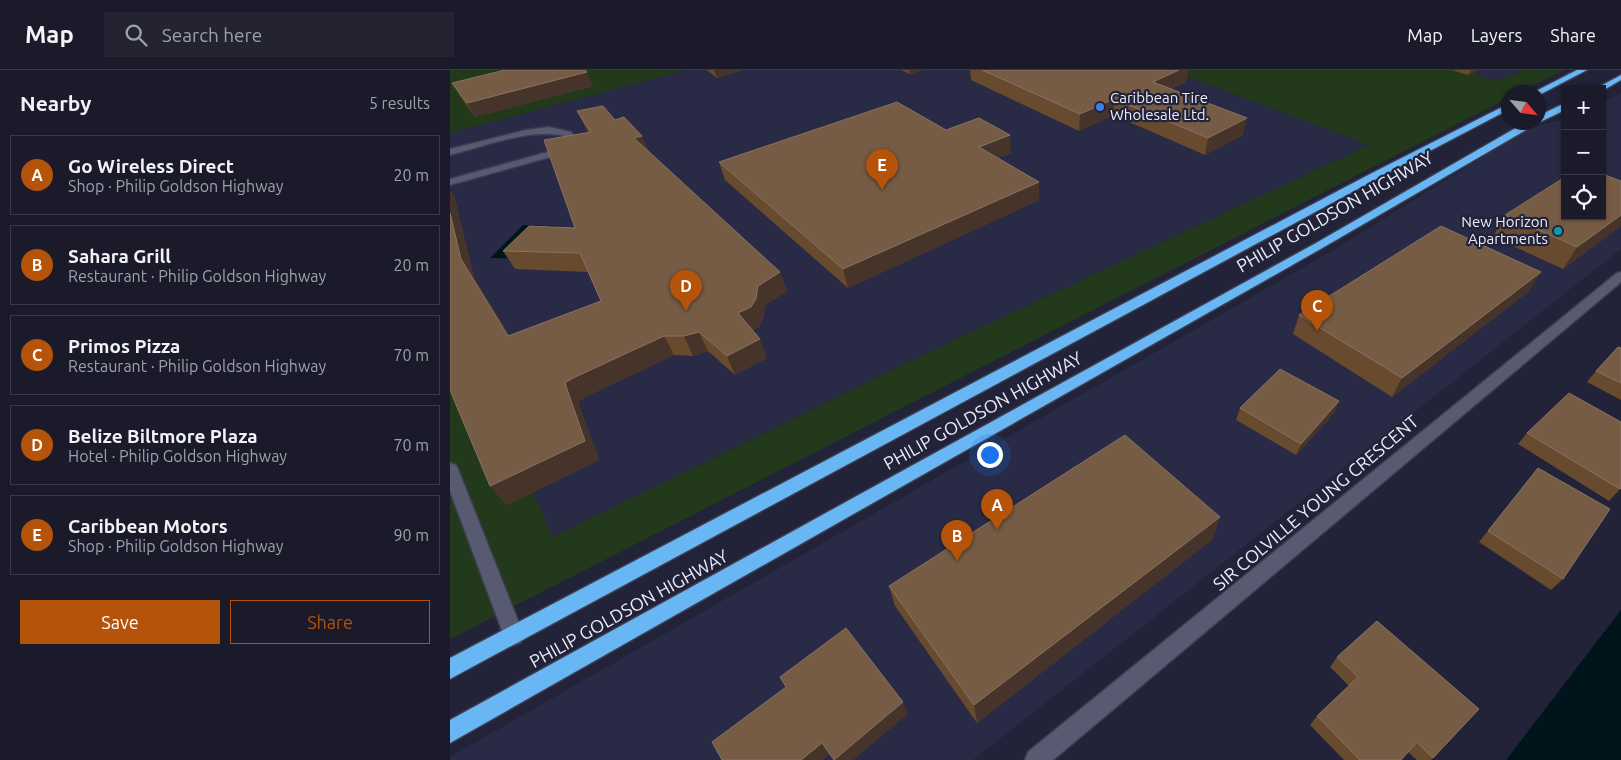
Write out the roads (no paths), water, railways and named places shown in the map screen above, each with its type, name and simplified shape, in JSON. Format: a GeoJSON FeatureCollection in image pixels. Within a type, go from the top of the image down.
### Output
{"type":"FeatureCollection","features":[{"type":"Feature","properties":{"kind":"highway"},"geometry":{"type":"LineString","coordinates":[[1546,88],[1582,70]]}},
{"type":"Feature","properties":{"kind":"highway"},"geometry":{"type":"LineString","coordinates":[[1606,85],[1621,77]]}},
{"type":"Feature","properties":{"kind":"highway"},"geometry":{"type":"LineString","coordinates":[[1546,116],[1561,108]]}},
{"type":"Feature","properties":{"kind":"highway","name":"PHILIP GOLDSON HIGHWAY"},"geometry":{"type":"LineString","coordinates":[[450,669],[1391,167],[1501,111]]}},
{"type":"Feature","properties":{"kind":"highway","name":"PHILIP GOLDSON HIGHWAY"},"geometry":{"type":"LineString","coordinates":[[450,732],[1320,245],[1520,130]]}},
{"type":"Feature","properties":{"kind":"street"},"geometry":{"type":"LineString","coordinates":[[450,152],[526,133],[549,130],[568,134],[572,142],[558,152],[450,182]]}},
{"type":"Feature","properties":{"kind":"street","name":"SIR COLVILLE YOUNG CRESCENT"},"geometry":{"type":"LineString","coordinates":[[1036,760],[1621,276]]}},
{"type":"Feature","properties":{"kind":"street"},"geometry":{"type":"LineString","coordinates":[[450,469],[514,636]]}},
{"type":"Feature","properties":{"kind":"place","name":"Caribbean Tire Wholesale Ltd."},"geometry":{"type":"Point","coordinates":[1100,107]}},
{"type":"Feature","properties":{"kind":"place","name":"Caribbean Motors"},"geometry":{"type":"Point","coordinates":[882,190]}},
{"type":"Feature","properties":{"kind":"place","name":"New Horizon Apartments"},"geometry":{"type":"Point","coordinates":[1558,231]}},
{"type":"Feature","properties":{"kind":"place","name":"Belize Biltmore Plaza"},"geometry":{"type":"Point","coordinates":[686,311]}},
{"type":"Feature","properties":{"kind":"place","name":"Primos Pizza"},"geometry":{"type":"Point","coordinates":[1317,331]}},
{"type":"Feature","properties":{"kind":"place","name":"Go Wireless Direct"},"geometry":{"type":"Point","coordinates":[997,530]}},
{"type":"Feature","properties":{"kind":"place","name":"Sahara Grill"},"geometry":{"type":"Point","coordinates":[957,561]}}]}
